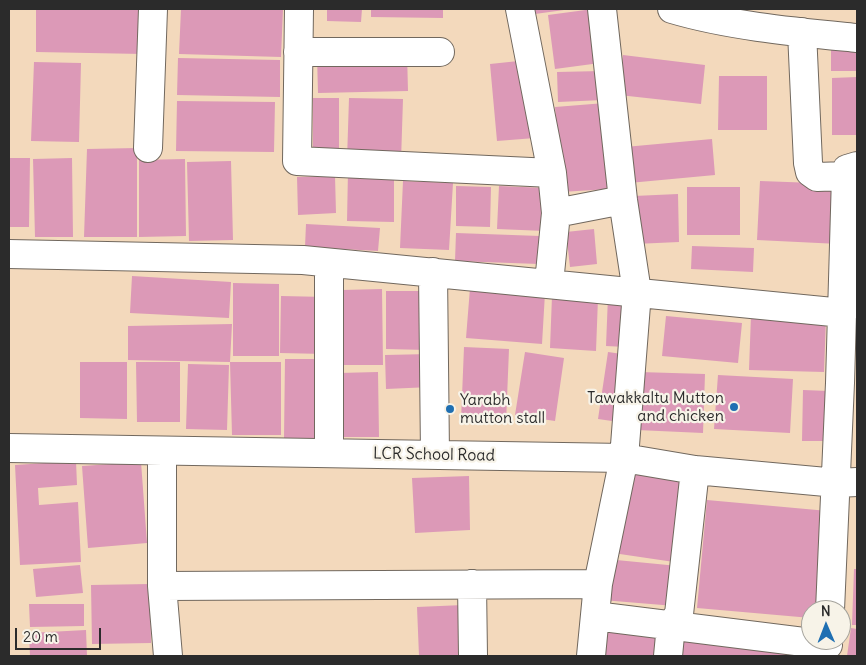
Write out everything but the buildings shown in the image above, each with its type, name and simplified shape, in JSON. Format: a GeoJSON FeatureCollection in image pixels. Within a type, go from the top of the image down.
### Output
{"type":"FeatureCollection","features":[{"type":"Feature","properties":{"kind":"street"},"geometry":{"type":"LineString","coordinates":[[148,148],[152,9]]}},
{"type":"Feature","properties":{"kind":"street"},"geometry":{"type":"LineString","coordinates":[[299,9],[297,161],[552,173]]}},
{"type":"Feature","properties":{"kind":"street"},"geometry":{"type":"LineString","coordinates":[[520,9],[552,173],[556,213],[549,283]]}},
{"type":"Feature","properties":{"kind":"street"},"geometry":{"type":"LineString","coordinates":[[591,656],[598,584],[624,458],[637,292],[623,200],[602,9]]}},
{"type":"Feature","properties":{"kind":"street"},"geometry":{"type":"LineString","coordinates":[[672,9],[696,16],[802,32],[857,38]]}},
{"type":"Feature","properties":{"kind":"street"},"geometry":{"type":"LineString","coordinates":[[802,32],[810,172],[817,177],[852,171],[843,312],[849,383],[847,483],[831,600]]}},
{"type":"Feature","properties":{"kind":"street"},"geometry":{"type":"LineString","coordinates":[[298,52],[440,52]]}},
{"type":"Feature","properties":{"kind":"street"},"geometry":{"type":"LineString","coordinates":[[556,213],[623,200]]}},
{"type":"Feature","properties":{"kind":"street"},"geometry":{"type":"LineString","coordinates":[[9,254],[303,260],[843,312]]}},
{"type":"Feature","properties":{"kind":"street"},"geometry":{"type":"LineString","coordinates":[[329,262],[330,453]]}},
{"type":"Feature","properties":{"kind":"street"},"geometry":{"type":"LineString","coordinates":[[433,272],[435,455]]}},
{"type":"Feature","properties":{"kind":"street","name":"LCR School Road"},"geometry":{"type":"LineString","coordinates":[[9,448],[624,458],[695,470],[847,483]]}},
{"type":"Feature","properties":{"kind":"street"},"geometry":{"type":"LineString","coordinates":[[162,451],[162,586],[168,656]]}},
{"type":"Feature","properties":{"kind":"street"},"geometry":{"type":"LineString","coordinates":[[668,656],[671,625],[679,614],[695,470]]}},
{"type":"Feature","properties":{"kind":"street"},"geometry":{"type":"LineString","coordinates":[[472,584],[473,656]]}},
{"type":"Feature","properties":{"kind":"street"},"geometry":{"type":"LineString","coordinates":[[162,586],[598,584]]}},
{"type":"Feature","properties":{"kind":"street"},"geometry":{"type":"LineString","coordinates":[[595,616],[801,643]]}},
{"type":"Feature","properties":{"kind":"place","name":"Tawakkaltu Mutton and chicken"},"geometry":{"type":"Point","coordinates":[734,407]}},
{"type":"Feature","properties":{"kind":"place","name":"Yarabh mutton stall"},"geometry":{"type":"Point","coordinates":[450,409]}}]}
